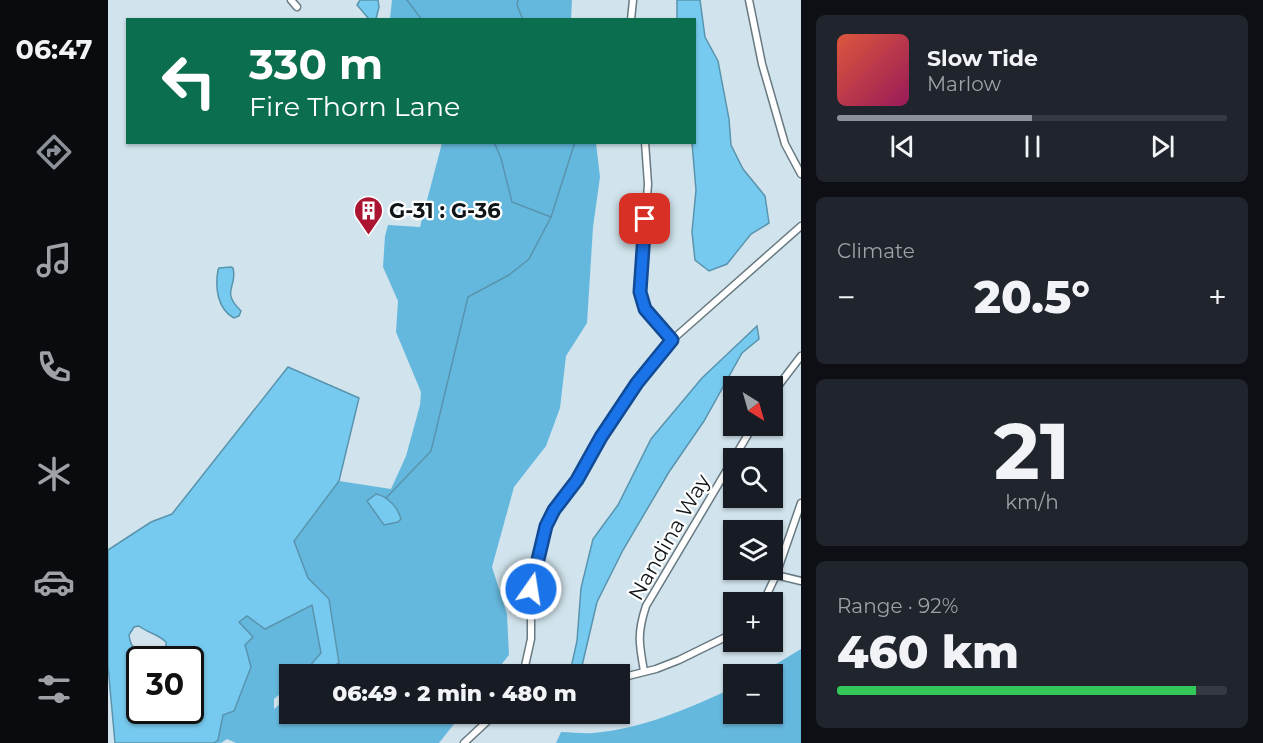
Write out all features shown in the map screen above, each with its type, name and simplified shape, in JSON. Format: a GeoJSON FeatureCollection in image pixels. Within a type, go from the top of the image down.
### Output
{"type":"FeatureCollection","features":[{"type":"Feature","properties":{"kind":"street"},"geometry":{"type":"LineString","coordinates":[[291,0],[297,7]]}},
{"type":"Feature","properties":{"kind":"street"},"geometry":{"type":"LineString","coordinates":[[632,18],[633,0]]}},
{"type":"Feature","properties":{"kind":"street"},"geometry":{"type":"LineString","coordinates":[[749,0],[762,64],[785,144],[801,174]]}},
{"type":"Feature","properties":{"kind":"street"},"geometry":{"type":"LineString","coordinates":[[645,144],[648,184],[640,292],[645,309],[672,340]]}},
{"type":"Feature","properties":{"kind":"street"},"geometry":{"type":"LineString","coordinates":[[527,664],[531,639],[531,589],[554,510],[577,480],[601,437],[637,383],[672,340],[801,226]]}},
{"type":"Feature","properties":{"kind":"street"},"geometry":{"type":"LineString","coordinates":[[783,380],[801,356]]}},
{"type":"Feature","properties":{"kind":"street","name":"Nandina Way"},"geometry":{"type":"LineString","coordinates":[[644,671],[639,646],[639,626],[646,606],[747,436]]}},
{"type":"Feature","properties":{"kind":"street"},"geometry":{"type":"LineString","coordinates":[[783,555],[801,503]]}},
{"type":"Feature","properties":{"kind":"street"},"geometry":{"type":"LineString","coordinates":[[783,577],[801,581]]}},
{"type":"Feature","properties":{"kind":"street"},"geometry":{"type":"LineString","coordinates":[[630,675],[656,669],[679,660],[723,638]]}},
{"type":"Feature","properties":{"kind":"street"},"geometry":{"type":"LineString","coordinates":[[464,743],[484,724]]}},
{"type":"Feature","properties":{"kind":"shaded area"},"geometry":{"type":"Polygon","coordinates":[[[360,0],[378,0],[376,18],[368,18],[357,5],[360,0]]]}},
{"type":"Feature","properties":{"kind":"shaded area"},"geometry":{"type":"Polygon","coordinates":[[[392,0],[572,0],[571,18],[390,18],[392,0]]]}},
{"type":"Feature","properties":{"kind":"shaded area"},"geometry":{"type":"Polygon","coordinates":[[[677,0],[700,0],[705,37],[718,61],[729,119],[731,145],[743,169],[765,196],[769,223],[751,234],[727,264],[709,271],[695,260],[692,232],[696,190],[692,144],[696,144],[696,18],[677,18],[677,0]]]}},
{"type":"Feature","properties":{"kind":"shaded area"},"geometry":{"type":"Polygon","coordinates":[[[442,144],[596,144],[600,177],[593,227],[587,323],[566,356],[560,408],[546,446],[514,487],[492,567],[507,614],[509,655],[502,664],[336,664],[339,662],[329,599],[308,578],[294,541],[339,481],[391,489],[406,456],[420,405],[421,392],[396,332],[398,301],[383,267],[388,225],[420,227],[442,144]]]}},
{"type":"Feature","properties":{"kind":"shaded area"},"geometry":{"type":"Polygon","coordinates":[[[231,267],[234,274],[232,299],[241,311],[239,316],[234,318],[224,309],[218,297],[217,283],[219,268],[231,267]]]}},
{"type":"Feature","properties":{"kind":"shaded area"},"geometry":{"type":"Polygon","coordinates":[[[757,326],[759,339],[742,353],[729,376],[723,376],[723,387],[704,421],[669,472],[623,550],[597,602],[582,664],[572,664],[577,641],[581,588],[593,539],[618,505],[651,439],[702,378],[757,326]]]}},
{"type":"Feature","properties":{"kind":"shaded area"},"geometry":{"type":"Polygon","coordinates":[[[288,367],[359,398],[339,481],[294,541],[308,578],[329,599],[339,663],[312,664],[321,653],[312,605],[265,629],[247,616],[239,622],[253,637],[245,645],[251,667],[234,711],[223,715],[218,740],[214,743],[115,743],[108,666],[108,550],[151,522],[172,514],[288,367]]]}},
{"type":"Feature","properties":{"kind":"shaded area"},"geometry":{"type":"Polygon","coordinates":[[[376,494],[395,506],[401,519],[398,522],[384,525],[367,501],[376,494]]]}},
{"type":"Feature","properties":{"kind":"shaded area"},"geometry":{"type":"Polygon","coordinates":[[[312,605],[322,654],[312,664],[279,664],[279,695],[274,699],[274,709],[279,705],[279,724],[454,724],[439,743],[236,743],[227,739],[221,743],[214,743],[218,740],[223,715],[245,645],[239,622],[247,616],[265,629],[312,605]]]}},
{"type":"Feature","properties":{"kind":"shaded area"},"geometry":{"type":"Polygon","coordinates":[[[801,649],[801,743],[556,743],[561,732],[593,733],[630,727],[683,710],[723,692],[723,724],[783,724],[783,664],[776,664],[801,649]]]}},
{"type":"Feature","properties":{"kind":"waterway"},"geometry":{"type":"LineString","coordinates":[[407,0],[420,18]]}},
{"type":"Feature","properties":{"kind":"waterway"},"geometry":{"type":"LineString","coordinates":[[518,0],[517,5],[522,18]]}},
{"type":"Feature","properties":{"kind":"waterway"},"geometry":{"type":"LineString","coordinates":[[495,144],[501,158],[512,202],[551,217],[574,144]]}},
{"type":"Feature","properties":{"kind":"waterway"},"geometry":{"type":"LineString","coordinates":[[386,498],[431,451],[468,297],[509,275],[529,259],[551,217]]}},
{"type":"Feature","properties":{"kind":"place","name":"G-31 : G-36"},"geometry":{"type":"Point","coordinates":[368,236]}},
{"type":"Feature","properties":{"kind":"route"},"geometry":{"type":"LineString","coordinates":[[531,589],[546,526],[554,510],[577,480],[601,437],[637,383],[672,340],[645,309],[640,292],[645,219]]}}]}
